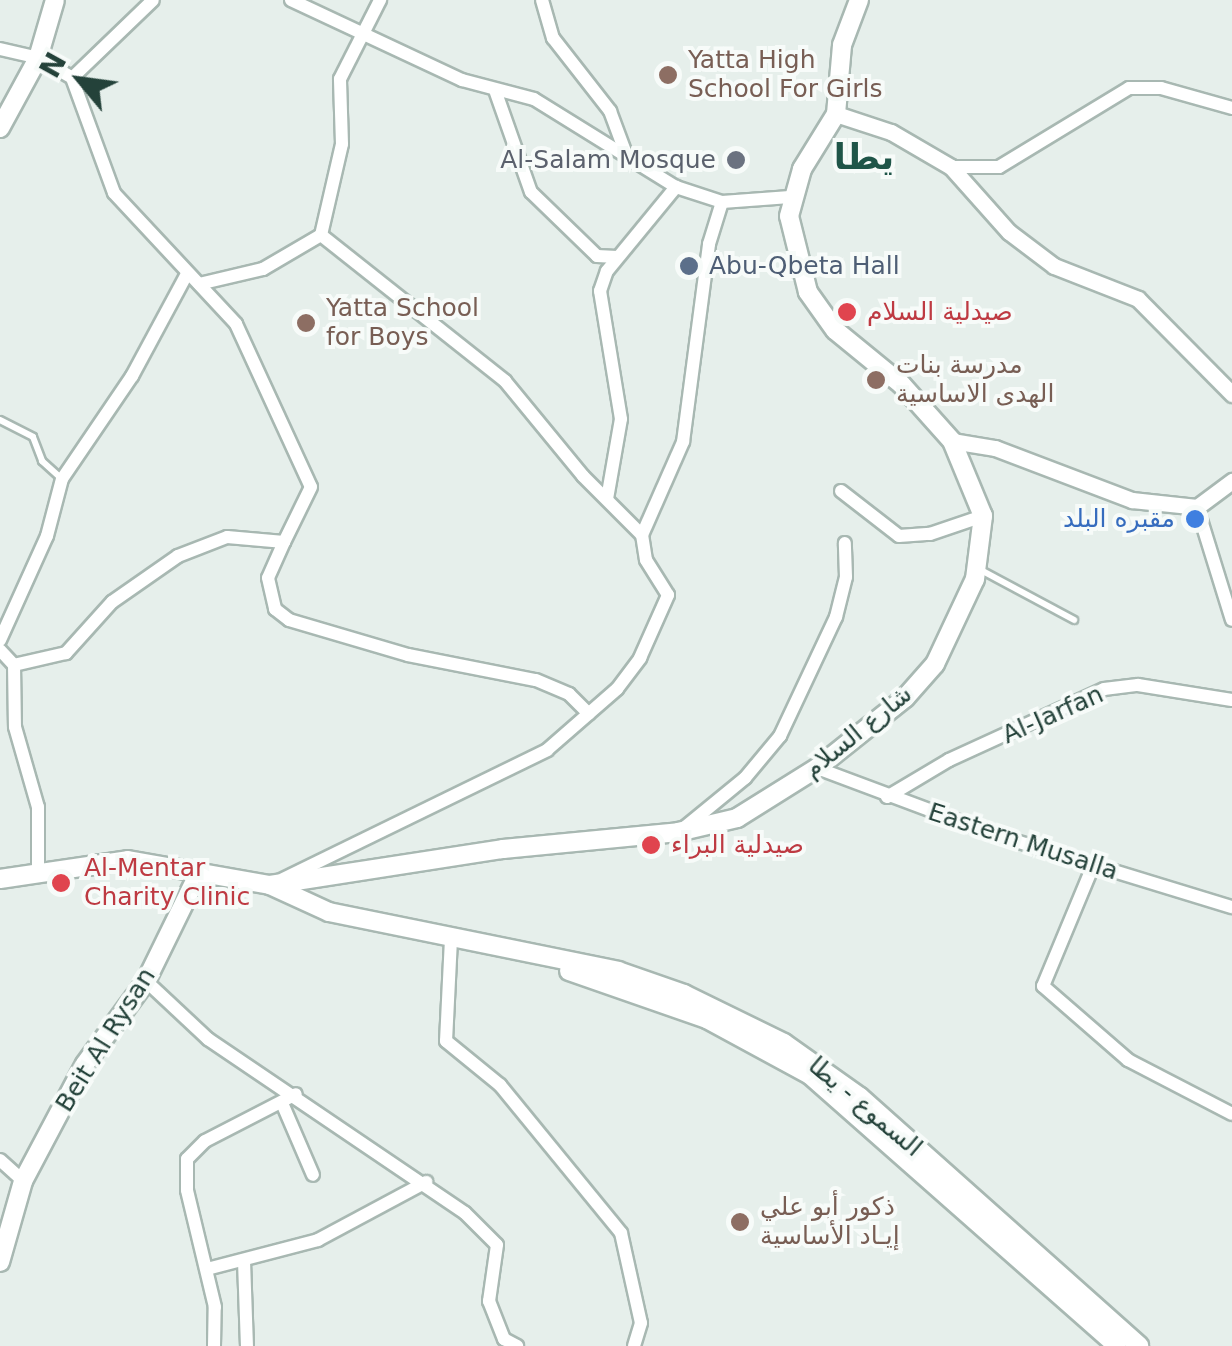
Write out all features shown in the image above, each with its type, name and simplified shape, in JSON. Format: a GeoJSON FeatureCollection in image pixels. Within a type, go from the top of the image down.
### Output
{"type":"FeatureCollection","features":[{"type":"Feature","properties":{"kind":"main road"},"geometry":{"type":"LineString","coordinates":[[1,124],[38,58],[54,0]]}},
{"type":"Feature","properties":{"kind":"main road"},"geometry":{"type":"LineString","coordinates":[[790,197],[836,114],[842,45],[859,0]]}},
{"type":"Feature","properties":{"kind":"main road","name":"شارع السلام"},"geometry":{"type":"LineString","coordinates":[[270,885],[504,849],[678,832],[737,818],[816,768],[906,698],[934,664],[978,568],[983,516],[952,441],[901,384],[835,330],[808,292],[793,250],[790,197]]}},
{"type":"Feature","properties":{"kind":"main road","name":"السموع - يطا"},"geometry":{"type":"LineString","coordinates":[[0,879],[38,870],[128,860],[197,877],[270,885],[329,912],[541,959],[618,971],[684,994],[784,1043],[860,1096],[1139,1346]]}},
{"type":"Feature","properties":{"kind":"main road","name":"Beit Al Rysan"},"geometry":{"type":"LineString","coordinates":[[0,1262],[23,1182],[85,1064],[146,981],[197,877]]}},
{"type":"Feature","properties":{"kind":"main road","name":"السموع - يطا"},"geometry":{"type":"LineString","coordinates":[[541,959],[707,1019],[810,1075],[1117,1346]]}},
{"type":"Feature","properties":{"kind":"street"},"geometry":{"type":"LineString","coordinates":[[72,78],[153,0]]}},
{"type":"Feature","properties":{"kind":"street"},"geometry":{"type":"LineString","coordinates":[[291,0],[495,90],[534,99],[676,188],[722,202],[790,197]]}},
{"type":"Feature","properties":{"kind":"street"},"geometry":{"type":"LineString","coordinates":[[0,640],[47,536],[62,479],[193,279],[263,269],[321,235],[342,144],[340,79],[380,0]]}},
{"type":"Feature","properties":{"kind":"street"},"geometry":{"type":"LineString","coordinates":[[542,0],[553,38],[610,112],[626,155]]}},
{"type":"Feature","properties":{"kind":"street"},"geometry":{"type":"LineString","coordinates":[[0,49],[38,58],[72,78],[114,193],[236,324],[310,487],[270,563],[269,596],[289,620],[408,655],[536,680],[569,694],[588,714]]}},
{"type":"Feature","properties":{"kind":"street"},"geometry":{"type":"LineString","coordinates":[[951,168],[999,167],[1129,88],[1161,88],[1232,108]]}},
{"type":"Feature","properties":{"kind":"street"},"geometry":{"type":"LineString","coordinates":[[495,90],[532,192],[597,256],[618,257]]}},
{"type":"Feature","properties":{"kind":"street"},"geometry":{"type":"LineString","coordinates":[[836,114],[891,132],[951,168],[1009,232],[1054,266],[1151,308],[1232,394]]}},
{"type":"Feature","properties":{"kind":"street"},"geometry":{"type":"LineString","coordinates":[[608,499],[621,419],[599,302],[618,257],[676,188]]}},
{"type":"Feature","properties":{"kind":"street"},"geometry":{"type":"LineString","coordinates":[[642,535],[683,442],[709,244],[722,202]]}},
{"type":"Feature","properties":{"kind":"street"},"geometry":{"type":"LineString","coordinates":[[270,885],[547,750],[624,680],[666,605],[642,535],[505,381],[321,235]]}},
{"type":"Feature","properties":{"kind":"street"},"geometry":{"type":"LineString","coordinates":[[952,441],[995,448],[1132,500],[1197,506],[1232,481]]}},
{"type":"Feature","properties":{"kind":"street"},"geometry":{"type":"LineString","coordinates":[[841,491],[899,536],[930,534],[983,516]]}},
{"type":"Feature","properties":{"kind":"street"},"geometry":{"type":"LineString","coordinates":[[1197,506],[1232,620]]}},
{"type":"Feature","properties":{"kind":"street"},"geometry":{"type":"LineString","coordinates":[[14,665],[66,653],[112,602],[178,556],[226,537],[284,542]]}},
{"type":"Feature","properties":{"kind":"street"},"geometry":{"type":"LineString","coordinates":[[678,832],[746,778],[780,736],[836,617],[846,577],[845,543]]}},
{"type":"Feature","properties":{"kind":"street"},"geometry":{"type":"LineString","coordinates":[[0,650],[14,665],[15,727],[38,807],[38,870]]}},
{"type":"Feature","properties":{"kind":"street","name":"Al-Jarfan"},"geometry":{"type":"LineString","coordinates":[[887,797],[949,760],[1104,690],[1138,685],[1232,700]]}},
{"type":"Feature","properties":{"kind":"street","name":"Eastern Musalla"},"geometry":{"type":"LineString","coordinates":[[816,768],[887,797],[1093,866],[1232,907]]}},
{"type":"Feature","properties":{"kind":"street"},"geometry":{"type":"LineString","coordinates":[[1093,866],[1043,986],[1128,1060],[1232,1114]]}},
{"type":"Feature","properties":{"kind":"street"},"geometry":{"type":"LineString","coordinates":[[452,939],[446,1040],[500,1085],[622,1233],[641,1323],[634,1346]]}},
{"type":"Feature","properties":{"kind":"street"},"geometry":{"type":"LineString","coordinates":[[146,981],[208,1038],[426,1182],[496,1244],[489,1301],[504,1339],[518,1346]]}},
{"type":"Feature","properties":{"kind":"street"},"geometry":{"type":"LineString","coordinates":[[214,1346],[207,1269],[187,1190],[188,1159],[204,1142],[296,1094]]}},
{"type":"Feature","properties":{"kind":"street"},"geometry":{"type":"LineString","coordinates":[[282,1103],[312,1175]]}},
{"type":"Feature","properties":{"kind":"street"},"geometry":{"type":"LineString","coordinates":[[0,1160],[23,1182]]}},
{"type":"Feature","properties":{"kind":"street"},"geometry":{"type":"LineString","coordinates":[[207,1269],[318,1240],[426,1182]]}},
{"type":"Feature","properties":{"kind":"street"},"geometry":{"type":"LineString","coordinates":[[244,1261],[247,1346]]}},
{"type":"Feature","properties":{"kind":"lane"},"geometry":{"type":"LineString","coordinates":[[0,420],[34,437],[42,460],[62,479]]}},
{"type":"Feature","properties":{"kind":"lane"},"geometry":{"type":"LineString","coordinates":[[978,568],[1074,620]]}},
{"type":"Feature","properties":{"kind":"place","name":"Yatta High School For Girls"},"geometry":{"type":"Point","coordinates":[668,75]}},
{"type":"Feature","properties":{"kind":"place","name":"Al-Salam Mosque"},"geometry":{"type":"Point","coordinates":[736,160]}},
{"type":"Feature","properties":{"kind":"place","name":"Abu-Qbeta Hall"},"geometry":{"type":"Point","coordinates":[689,266]}},
{"type":"Feature","properties":{"kind":"place","name":"صيدلية السلام"},"geometry":{"type":"Point","coordinates":[847,312]}},
{"type":"Feature","properties":{"kind":"place","name":"Yatta School for Boys"},"geometry":{"type":"Point","coordinates":[306,323]}},
{"type":"Feature","properties":{"kind":"place","name":"مدرسة بنات الهدى الاساسية"},"geometry":{"type":"Point","coordinates":[876,380]}},
{"type":"Feature","properties":{"kind":"place","name":"مقبره البلد"},"geometry":{"type":"Point","coordinates":[1195,519]}},
{"type":"Feature","properties":{"kind":"place","name":"صيدلية البراء"},"geometry":{"type":"Point","coordinates":[651,845]}},
{"type":"Feature","properties":{"kind":"place","name":"Al-Mentar Charity Clinic"},"geometry":{"type":"Point","coordinates":[61,883]}},
{"type":"Feature","properties":{"kind":"place","name":"ذكور أبو علي إيـاد الأساسية"},"geometry":{"type":"Point","coordinates":[740,1222]}},
{"type":"Feature","properties":{"kind":"district","name":"يطا"},"geometry":{"type":"Point","coordinates":[864,157]}}]}
